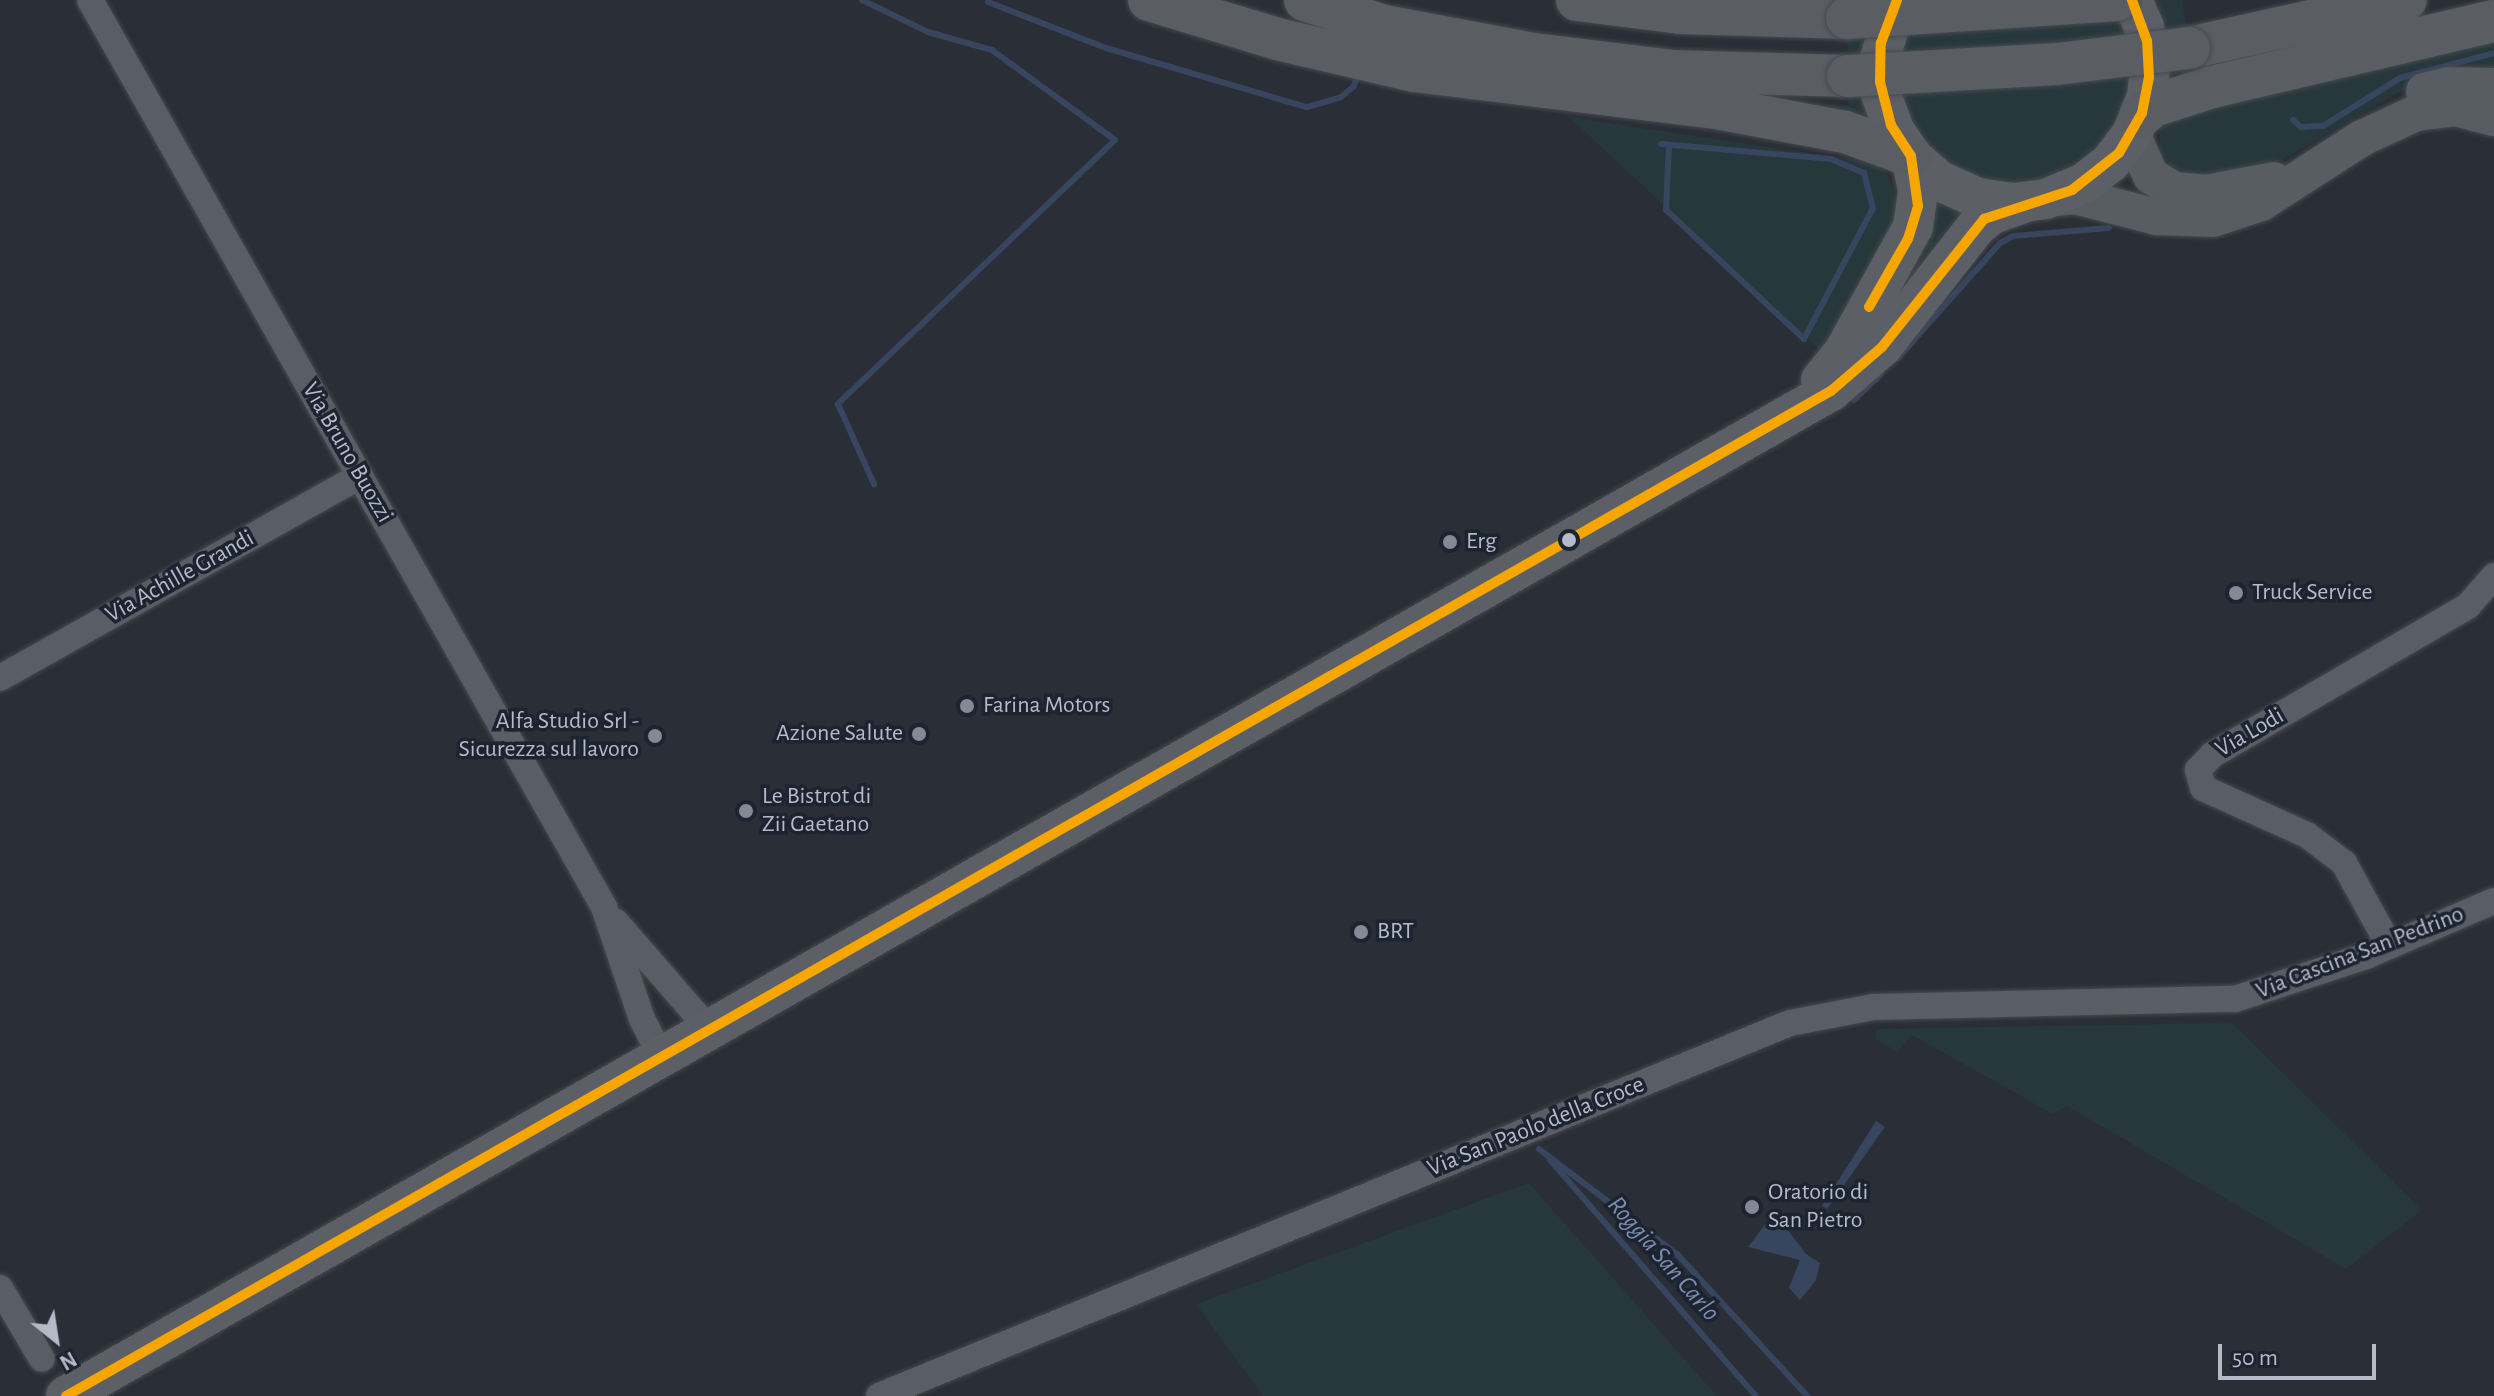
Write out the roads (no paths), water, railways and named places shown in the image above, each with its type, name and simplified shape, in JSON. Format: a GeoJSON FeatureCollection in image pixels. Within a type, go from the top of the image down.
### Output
{"type":"FeatureCollection","features":[{"type":"Feature","properties":{"kind":"highway"},"geometry":{"type":"LineString","coordinates":[[1149,0],[1277,39],[1399,68],[1722,109],[1845,132],[1911,156]]}},
{"type":"Feature","properties":{"kind":"highway"},"geometry":{"type":"LineString","coordinates":[[1305,0],[1384,26],[1534,54],[1672,71],[1848,76],[2057,64],[2189,48],[2406,0]]}},
{"type":"Feature","properties":{"kind":"highway"},"geometry":{"type":"LineString","coordinates":[[1577,0],[1680,13],[1847,18],[2117,0]]}},
{"type":"Feature","properties":{"kind":"highway"},"geometry":{"type":"LineString","coordinates":[[2136,126],[2153,106],[2202,90],[2494,21]]}},
{"type":"Feature","properties":{"kind":"main road"},"geometry":{"type":"LineString","coordinates":[[1897,0],[1883,35],[1879,78],[1890,121],[1911,156],[1933,176],[1965,194],[2033,201],[2075,196],[2157,217],[2213,219],[2246,210],[2362,138],[2408,116],[2438,109],[2466,109],[2494,118]]}},
{"type":"Feature","properties":{"kind":"main road"},"geometry":{"type":"LineString","coordinates":[[66,1396],[707,1027],[1775,424],[1861,367],[1976,227],[1992,214],[2096,175],[2136,126],[2150,59],[2132,0]]}},
{"type":"Feature","properties":{"kind":"main road"},"geometry":{"type":"LineString","coordinates":[[2362,138],[2397,106],[2426,91],[2494,86]]}},
{"type":"Feature","properties":{"kind":"main road"},"geometry":{"type":"LineString","coordinates":[[2136,126],[2151,176],[2174,190],[2223,190],[2307,173]]}},
{"type":"Feature","properties":{"kind":"main road"},"geometry":{"type":"LineString","coordinates":[[1775,424],[1845,350],[1908,239],[1918,199],[1911,156]]}},
{"type":"Feature","properties":{"kind":"street","name":"Via Bruno Buozzi"},"geometry":{"type":"LineString","coordinates":[[90,0],[604,907],[642,1019],[660,1054]]}},
{"type":"Feature","properties":{"kind":"street","name":"Via Achille Grandi"},"geometry":{"type":"LineString","coordinates":[[0,678],[360,476]]}},
{"type":"Feature","properties":{"kind":"street","name":"Via Lodi"},"geometry":{"type":"LineString","coordinates":[[2389,945],[2347,865],[2307,835],[2203,788],[2198,770],[2212,755],[2468,606],[2494,576]]}},
{"type":"Feature","properties":{"kind":"street","name":"Via Cascina San Pedrino"},"geometry":{"type":"LineString","coordinates":[[2224,1001],[2389,945],[2494,901]]}},
{"type":"Feature","properties":{"kind":"street","name":"Via Bruno Buozzi"},"geometry":{"type":"LineString","coordinates":[[604,907],[707,1027]]}},
{"type":"Feature","properties":{"kind":"street","name":"Via San Paolo della Croce"},"geometry":{"type":"LineString","coordinates":[[879,1396],[1812,1016],[1891,1006],[2224,1001]]}},
{"type":"Feature","properties":{"kind":"street"},"geometry":{"type":"LineString","coordinates":[[0,1288],[42,1359]]}},
{"type":"Feature","properties":{"kind":"water"},"geometry":{"type":"Polygon","coordinates":[[[1876,1121],[1885,1127],[1827,1209],[1822,1206],[1876,1121]]]}},
{"type":"Feature","properties":{"kind":"water"},"geometry":{"type":"Polygon","coordinates":[[[1770,1218],[1783,1224],[1806,1254],[1820,1263],[1816,1280],[1800,1300],[1789,1288],[1800,1260],[1748,1247],[1770,1218]]]}},
{"type":"Feature","properties":{"kind":"waterway"},"geometry":{"type":"LineString","coordinates":[[862,0],[928,32],[992,50],[1115,140],[838,404],[874,484]]}},
{"type":"Feature","properties":{"kind":"waterway"},"geometry":{"type":"LineString","coordinates":[[988,2],[1106,48],[1307,107],[1341,97],[1354,86],[1358,73]]}},
{"type":"Feature","properties":{"kind":"waterway"},"geometry":{"type":"LineString","coordinates":[[2293,120],[2301,127],[2323,126],[2400,78],[2494,53]]}},
{"type":"Feature","properties":{"kind":"waterway"},"geometry":{"type":"LineString","coordinates":[[1661,144],[1831,159],[1864,173],[1873,208],[1804,339],[1666,210],[1669,145]]}},
{"type":"Feature","properties":{"kind":"waterway"},"geometry":{"type":"LineString","coordinates":[[1898,358],[2000,243],[2013,236],[2109,228]]}},
{"type":"Feature","properties":{"kind":"waterway"},"geometry":{"type":"LineString","coordinates":[[1854,400],[1881,374]]}},
{"type":"Feature","properties":{"kind":"waterway"},"geometry":{"type":"LineString","coordinates":[[1539,1149],[1678,1255],[1807,1396]]}},
{"type":"Feature","properties":{"kind":"waterway","name":"Roggia San Carlo"},"geometry":{"type":"LineString","coordinates":[[1550,1160],[1756,1396]]}},
{"type":"Feature","properties":{"kind":"place","name":"Erg"},"geometry":{"type":"Point","coordinates":[1450,542]}},
{"type":"Feature","properties":{"kind":"place","name":"Truck Service"},"geometry":{"type":"Point","coordinates":[2236,593]}},
{"type":"Feature","properties":{"kind":"place","name":"Farina Motors"},"geometry":{"type":"Point","coordinates":[967,706]}},
{"type":"Feature","properties":{"kind":"place","name":"Azione Salute"},"geometry":{"type":"Point","coordinates":[919,734]}},
{"type":"Feature","properties":{"kind":"place","name":"Alfa Studio Srl - Sicurezza sul lavoro"},"geometry":{"type":"Point","coordinates":[655,736]}},
{"type":"Feature","properties":{"kind":"place","name":"Le Bistrot di Zii Gaetano"},"geometry":{"type":"Point","coordinates":[746,811]}},
{"type":"Feature","properties":{"kind":"place","name":"BRT"},"geometry":{"type":"Point","coordinates":[1361,932]}},
{"type":"Feature","properties":{"kind":"place","name":"Oratorio di San Pietro"},"geometry":{"type":"Point","coordinates":[1752,1207]}}]}
